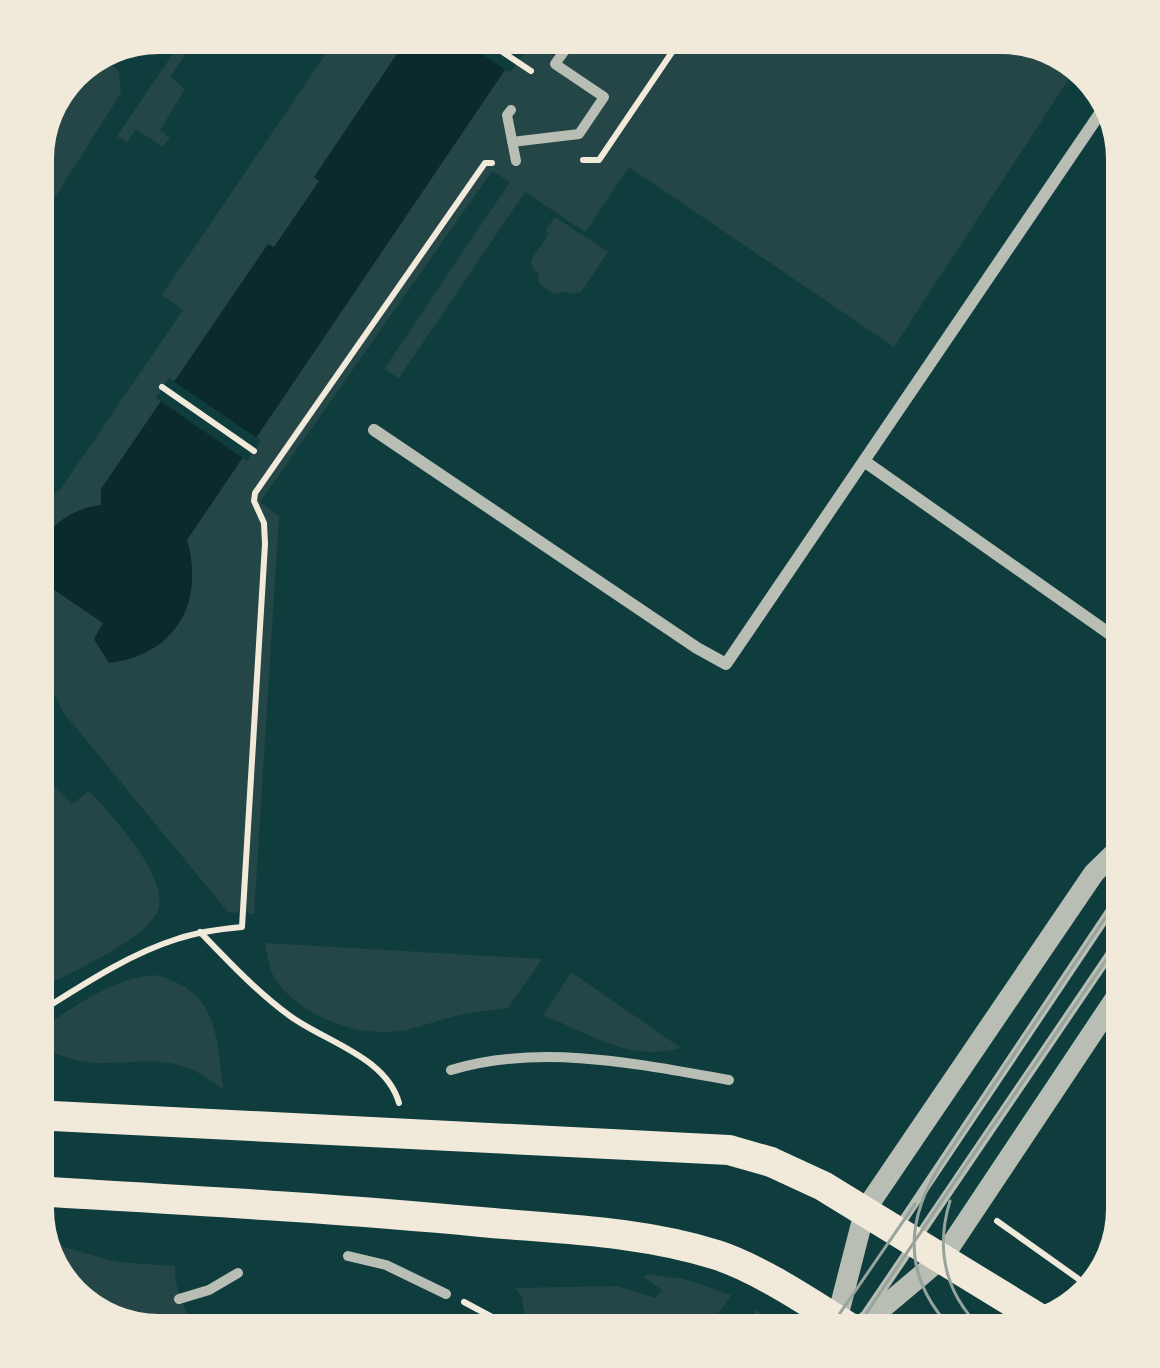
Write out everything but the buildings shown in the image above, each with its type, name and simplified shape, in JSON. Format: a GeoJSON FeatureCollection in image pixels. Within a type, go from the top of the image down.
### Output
{"type":"FeatureCollection","features":[{"type":"Feature","properties":{"kind":"main road"},"geometry":{"type":"LineString","coordinates":[[54,1116],[729,1150],[771,1162],[824,1186],[1027,1310]]}},
{"type":"Feature","properties":{"kind":"main road"},"geometry":{"type":"LineString","coordinates":[[54,1192],[422,1216],[615,1234],[723,1257],[824,1314]]}},
{"type":"Feature","properties":{"kind":"street"},"geometry":{"type":"LineString","coordinates":[[512,142],[579,134],[604,98],[555,64],[562,54]]}},
{"type":"Feature","properties":{"kind":"street"},"geometry":{"type":"LineString","coordinates":[[511,110],[507,115],[515,161]]}},
{"type":"Feature","properties":{"kind":"street"},"geometry":{"type":"LineString","coordinates":[[374,430],[727,664],[1097,118]]}},
{"type":"Feature","properties":{"kind":"street"},"geometry":{"type":"LineString","coordinates":[[864,461],[1106,631]]}},
{"type":"Feature","properties":{"kind":"street"},"geometry":{"type":"LineString","coordinates":[[853,1314],[865,1210],[1106,861]]}},
{"type":"Feature","properties":{"kind":"street"},"geometry":{"type":"LineString","coordinates":[[870,1314],[943,1258],[1106,1012]]}},
{"type":"Feature","properties":{"kind":"street"},"geometry":{"type":"LineString","coordinates":[[451,1070],[508,1057],[551,1058],[729,1080]]}},
{"type":"Feature","properties":{"kind":"street"},"geometry":{"type":"LineString","coordinates":[[348,1256],[386,1265],[446,1294]]}},
{"type":"Feature","properties":{"kind":"street"},"geometry":{"type":"LineString","coordinates":[[179,1299],[209,1290],[238,1273]]}},
{"type":"Feature","properties":{"kind":"lane"},"geometry":{"type":"LineString","coordinates":[[860,1314],[1106,917]]}},
{"type":"Feature","properties":{"kind":"lane"},"geometry":{"type":"LineString","coordinates":[[905,1234],[965,1169],[1106,960]]}},
{"type":"Feature","properties":{"kind":"path"},"geometry":{"type":"LineString","coordinates":[[505,54],[540,78]]}},
{"type":"Feature","properties":{"kind":"path"},"geometry":{"type":"LineString","coordinates":[[578,160],[599,160],[671,54]]}},
{"type":"Feature","properties":{"kind":"path"},"geometry":{"type":"LineString","coordinates":[[54,1003],[170,940],[242,927],[265,544],[255,493],[484,163],[515,161]]}},
{"type":"Feature","properties":{"kind":"path"},"geometry":{"type":"LineString","coordinates":[[162,387],[254,451]]}},
{"type":"Feature","properties":{"kind":"path"},"geometry":{"type":"LineString","coordinates":[[976,1207],[1079,1279]]}},
{"type":"Feature","properties":{"kind":"shaded area"},"geometry":{"type":"Polygon","coordinates":[[[173,54],[186,54],[170,77],[185,89],[160,130],[170,138],[163,147],[136,129],[127,143],[117,136],[173,54]]]}},
{"type":"Feature","properties":{"kind":"shaded area"},"geometry":{"type":"Polygon","coordinates":[[[326,54],[1008,54],[1047,65],[1069,79],[894,347],[629,167],[585,232],[525,192],[399,378],[384,369],[510,182],[492,171],[260,502],[279,516],[254,914],[228,912],[63,712],[54,693],[54,494],[183,310],[162,295],[326,54]]]}},
{"type":"Feature","properties":{"kind":"shaded area"},"geometry":{"type":"Polygon","coordinates":[[[397,54],[516,54],[187,540],[192,584],[180,622],[152,649],[109,663],[94,639],[103,623],[54,590],[54,527],[75,512],[101,505],[101,489],[268,244],[274,247],[319,181],[314,177],[397,54]]]}},
{"type":"Feature","properties":{"kind":"shaded area"},"geometry":{"type":"Polygon","coordinates":[[[113,66],[119,72],[121,93],[54,199],[58,132],[76,95],[113,66]]]}},
{"type":"Feature","properties":{"kind":"shaded area"},"geometry":{"type":"Polygon","coordinates":[[[555,217],[608,252],[581,292],[554,294],[539,283],[533,270],[531,260],[555,217]]]}},
{"type":"Feature","properties":{"kind":"shaded area"},"geometry":{"type":"Polygon","coordinates":[[[54,786],[72,804],[89,791],[136,846],[155,881],[158,910],[150,922],[102,957],[54,981],[54,786]]]}},
{"type":"Feature","properties":{"kind":"shaded area"},"geometry":{"type":"Polygon","coordinates":[[[265,943],[542,959],[508,1008],[374,1032],[326,1019],[297,1002],[275,979],[265,943]]]}},
{"type":"Feature","properties":{"kind":"shaded area"},"geometry":{"type":"Polygon","coordinates":[[[571,972],[681,1048],[625,1049],[543,1016],[571,972]]]}},
{"type":"Feature","properties":{"kind":"shaded area"},"geometry":{"type":"Polygon","coordinates":[[[154,975],[175,982],[202,1003],[215,1032],[223,1089],[180,1065],[86,1062],[54,1052],[54,1020],[90,997],[154,975]]]}},
{"type":"Feature","properties":{"kind":"shaded area"},"geometry":{"type":"Polygon","coordinates":[[[61,1246],[117,1262],[175,1266],[187,1314],[125,1308],[90,1288],[61,1246]]]}},
{"type":"Feature","properties":{"kind":"shaded area"},"geometry":{"type":"Polygon","coordinates":[[[644,1277],[684,1279],[731,1295],[718,1314],[525,1314],[515,1288],[617,1286],[656,1298],[662,1290],[644,1277]]]}},
{"type":"Feature","properties":{"kind":"pier"},"geometry":{"type":"Polygon","coordinates":[[[482,54],[523,54],[510,73],[482,54]]]}},
{"type":"Feature","properties":{"kind":"pier"},"geometry":{"type":"Polygon","coordinates":[[[169,378],[261,441],[247,461],[156,398],[169,378]]]}},
{"type":"Feature","properties":{"kind":"tram line"},"geometry":{"type":"LineString","coordinates":[[939,1314],[927,1295],[915,1253],[915,1231],[928,1187],[1106,916]]}},
{"type":"Feature","properties":{"kind":"tram line"},"geometry":{"type":"LineString","coordinates":[[866,1314],[1106,960]]}},
{"type":"Feature","properties":{"kind":"tram line"},"geometry":{"type":"LineString","coordinates":[[950,1201],[944,1257],[954,1291],[969,1314]]}},
{"type":"Feature","properties":{"kind":"tram line"},"geometry":{"type":"LineString","coordinates":[[839,1314],[915,1204]]}}]}
